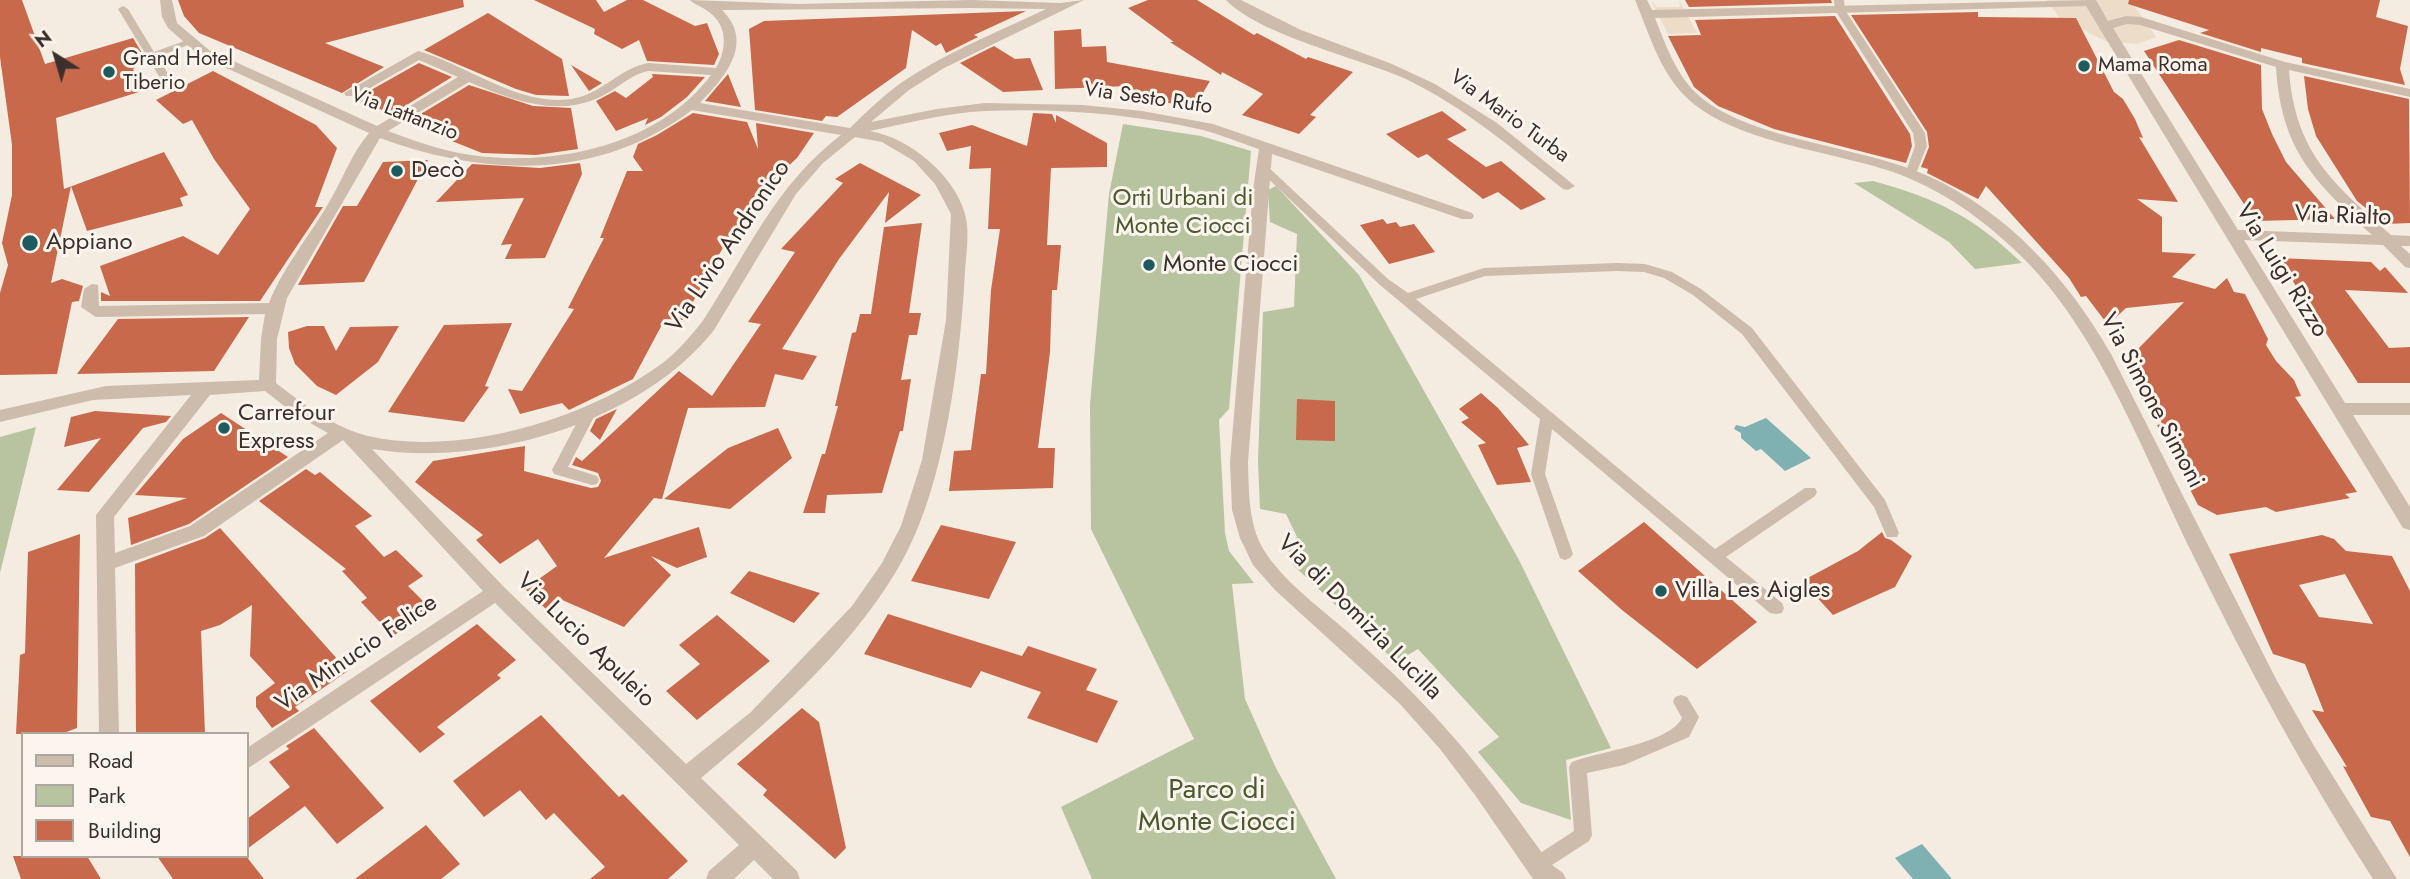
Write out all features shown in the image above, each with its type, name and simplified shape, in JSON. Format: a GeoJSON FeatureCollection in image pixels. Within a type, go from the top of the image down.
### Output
{"type":"FeatureCollection","features":[{"type":"Feature","properties":{"kind":"street","name":"Via Lattanzio"},"geometry":{"type":"LineString","coordinates":[[166,0],[171,24],[190,42],[244,73],[380,131],[460,159],[500,162],[538,161],[588,153],[632,139],[667,122],[691,106],[720,72],[731,47],[730,34],[723,17],[711,6]]}},
{"type":"Feature","properties":{"kind":"street"},"geometry":{"type":"LineString","coordinates":[[696,0],[711,6],[784,9],[998,1],[1062,6]]}},
{"type":"Feature","properties":{"kind":"street","name":"Via Livio Andronico"},"geometry":{"type":"LineString","coordinates":[[345,434],[370,443],[400,447],[458,444],[537,430],[589,413],[647,382],[689,349],[712,319],[783,201],[807,172],[853,131],[900,90],[932,69],[1078,0]]}},
{"type":"Feature","properties":{"kind":"street","name":"Via Mario Turba"},"geometry":{"type":"LineString","coordinates":[[1232,0],[1287,29],[1431,86],[1507,137],[1568,186]]}},
{"type":"Feature","properties":{"kind":"street"},"geometry":{"type":"LineString","coordinates":[[1644,7],[2048,4],[2090,1]]}},
{"type":"Feature","properties":{"kind":"street","name":"Via Luigi Rizzo"},"geometry":{"type":"LineString","coordinates":[[2090,1],[2410,523]]}},
{"type":"Feature","properties":{"kind":"street","name":"Via Simone Simoni"},"geometry":{"type":"LineString","coordinates":[[1644,7],[1678,78],[1691,95],[1709,109],[1740,125],[1911,174],[1951,193],[1996,225],[2036,265],[2089,330],[2242,640],[2339,809],[2386,879]]}},
{"type":"Feature","properties":{"kind":"street"},"geometry":{"type":"LineString","coordinates":[[2106,26],[2129,20],[2146,22],[2282,65],[2410,93]]}},
{"type":"Feature","properties":{"kind":"street"},"geometry":{"type":"LineString","coordinates":[[351,93],[418,55],[533,101],[555,104],[586,99],[638,69],[648,67],[720,72]]}},
{"type":"Feature","properties":{"kind":"street"},"geometry":{"type":"LineString","coordinates":[[2282,65],[2285,111],[2304,156],[2326,182],[2410,262]]}},
{"type":"Feature","properties":{"kind":"street"},"geometry":{"type":"LineString","coordinates":[[268,385],[270,328],[275,308],[287,282],[352,177],[368,143],[380,131],[469,76]]}},
{"type":"Feature","properties":{"kind":"street"},"geometry":{"type":"LineString","coordinates":[[687,776],[758,718],[859,612],[889,568],[909,526],[931,460],[954,320],[958,214],[950,194],[919,159],[886,138],[691,106]]}},
{"type":"Feature","properties":{"kind":"street","name":"Via Sesto Rufo"},"geometry":{"type":"LineString","coordinates":[[853,131],[963,109],[1048,107],[1179,120],[1226,133],[1467,216]]}},
{"type":"Feature","properties":{"kind":"street","name":"Via di Domizia Lucilla"},"geometry":{"type":"LineString","coordinates":[[1266,148],[1262,167],[1239,463],[1240,501],[1249,538],[1261,560],[1282,583],[1427,719],[1483,788],[1541,872]]}},
{"type":"Feature","properties":{"kind":"street","name":"Via Rialto"},"geometry":{"type":"LineString","coordinates":[[2232,235],[2410,241]]}},
{"type":"Feature","properties":{"kind":"street"},"geometry":{"type":"LineString","coordinates":[[92,289],[89,307],[96,312],[275,308]]}},
{"type":"Feature","properties":{"kind":"street"},"geometry":{"type":"LineString","coordinates":[[0,416],[106,392],[156,389],[204,391],[268,385],[345,434],[197,531],[106,564]]}},
{"type":"Feature","properties":{"kind":"street"},"geometry":{"type":"LineString","coordinates":[[109,732],[105,515],[204,391]]}},
{"type":"Feature","properties":{"kind":"street"},"geometry":{"type":"LineString","coordinates":[[2340,409],[2410,409]]}},
{"type":"Feature","properties":{"kind":"street","name":"Via Lucio Apuleio"},"geometry":{"type":"LineString","coordinates":[[345,434],[496,592],[687,776],[789,879]]}},
{"type":"Feature","properties":{"kind":"street","name":"Via Minucio Felice"},"geometry":{"type":"LineString","coordinates":[[248,759],[496,592]]}},
{"type":"Feature","properties":{"kind":"street"},"geometry":{"type":"LineString","coordinates":[[717,879],[755,845]]}},
{"type":"Feature","properties":{"kind":"lane"},"geometry":{"type":"LineString","coordinates":[[1839,5],[1919,133],[1921,146],[1911,174]]}},
{"type":"Feature","properties":{"kind":"lane"},"geometry":{"type":"LineString","coordinates":[[123,9],[167,80]]}},
{"type":"Feature","properties":{"kind":"lane"},"geometry":{"type":"LineString","coordinates":[[152,56],[190,42]]}},
{"type":"Feature","properties":{"kind":"lane"},"geometry":{"type":"LineString","coordinates":[[1262,167],[1384,282],[1776,608]]}},
{"type":"Feature","properties":{"kind":"lane"},"geometry":{"type":"LineString","coordinates":[[1406,298],[1483,272],[1616,267],[1645,268],[1668,275],[1697,292],[1747,331],[1880,504],[1892,533]]}},
{"type":"Feature","properties":{"kind":"lane"},"geometry":{"type":"LineString","coordinates":[[589,413],[559,470],[592,480]]}},
{"type":"Feature","properties":{"kind":"lane"},"geometry":{"type":"LineString","coordinates":[[1547,417],[1538,474],[1565,554]]}},
{"type":"Feature","properties":{"kind":"lane"},"geometry":{"type":"LineString","coordinates":[[1715,557],[1810,492]]}},
{"type":"Feature","properties":{"kind":"lane"},"geometry":{"type":"LineString","coordinates":[[1557,879],[1541,872],[1584,835],[1578,767],[1624,757],[1684,732],[1691,716],[1681,702]]}},
{"type":"Feature","properties":{"kind":"green space","name":"Parco di Monte Ciocci"},"geometry":{"type":"Polygon","coordinates":[[[1123,124],[1201,136],[1251,151],[1229,409],[1219,420],[1225,533],[1229,551],[1254,583],[1232,584],[1245,699],[1275,766],[1336,879],[1092,879],[1061,807],[1194,739],[1091,529],[1090,404],[1109,194],[1123,124]]]}},
{"type":"Feature","properties":{"kind":"green space"},"geometry":{"type":"Polygon","coordinates":[[[1873,181],[1935,202],[1953,211],[1987,233],[2022,263],[1975,269],[1949,242],[1854,183],[1873,181]]]}},
{"type":"Feature","properties":{"kind":"green space"},"geometry":{"type":"Polygon","coordinates":[[[1276,186],[1359,275],[1519,560],[1611,748],[1566,760],[1571,820],[1521,803],[1478,752],[1499,737],[1418,649],[1396,662],[1293,565],[1288,549],[1297,537],[1286,514],[1260,509],[1258,462],[1263,312],[1294,307],[1297,234],[1270,222],[1268,190],[1276,186]]]}},
{"type":"Feature","properties":{"kind":"green space"},"geometry":{"type":"Polygon","coordinates":[[[36,427],[0,573],[0,437],[36,427]]]}},
{"type":"Feature","properties":{"kind":"shaded area"},"geometry":{"type":"Polygon","coordinates":[[[1651,0],[1657,7],[1680,7],[1679,0],[1697,33],[1668,34],[1651,0]]]}},
{"type":"Feature","properties":{"kind":"shaded area"},"geometry":{"type":"Polygon","coordinates":[[[2046,0],[2130,0],[2156,37],[2137,44],[2105,41],[2059,17],[2046,0]]]}},
{"type":"Feature","properties":{"kind":"water"},"geometry":{"type":"Polygon","coordinates":[[[1766,418],[1811,458],[1785,471],[1761,449],[1756,451],[1741,438],[1741,433],[1734,429],[1736,425],[1745,427],[1766,418]]]}},
{"type":"Feature","properties":{"kind":"water"},"geometry":{"type":"Polygon","coordinates":[[[1922,844],[1952,879],[1913,879],[1895,858],[1922,844]]]}},
{"type":"Feature","properties":{"kind":"building","name":"Appiano"},"geometry":{"type":"Polygon","coordinates":[[[0,0],[22,0],[45,64],[133,38],[145,58],[133,69],[142,91],[56,118],[64,189],[71,186],[51,283],[62,279],[83,286],[79,301],[72,302],[57,374],[0,375],[0,293],[8,265],[2,243],[12,195],[12,145],[0,57],[0,0]]]}},
{"type":"Feature","properties":{"kind":"building"},"geometry":{"type":"Polygon","coordinates":[[[178,0],[463,0],[464,7],[325,43],[384,67],[342,93],[199,33],[184,16],[178,0]]]}},
{"type":"Feature","properties":{"kind":"building"},"geometry":{"type":"Polygon","coordinates":[[[534,0],[596,0],[604,12],[627,0],[643,0],[695,26],[707,23],[719,54],[714,65],[647,61],[639,40],[622,49],[594,34],[595,29],[534,0]]]}},
{"type":"Feature","properties":{"kind":"building"},"geometry":{"type":"Polygon","coordinates":[[[1148,0],[1197,0],[1254,35],[1257,33],[1306,59],[1308,57],[1353,72],[1310,115],[1316,117],[1299,134],[1242,115],[1263,94],[1222,72],[1221,75],[1170,42],[1174,42],[1128,8],[1148,0]]]}},
{"type":"Feature","properties":{"kind":"building"},"geometry":{"type":"Polygon","coordinates":[[[1685,0],[1831,0],[1832,3],[1689,7],[1685,0]]]}},
{"type":"Feature","properties":{"kind":"building"},"geometry":{"type":"Polygon","coordinates":[[[2129,0],[2380,0],[2376,17],[2408,26],[2400,69],[2405,85],[2302,63],[2302,58],[2261,48],[2261,52],[2200,33],[2209,30],[2128,4],[2129,0]]]}},
{"type":"Feature","properties":{"kind":"building"},"geometry":{"type":"Polygon","coordinates":[[[1026,11],[974,35],[978,37],[946,53],[941,43],[936,46],[912,30],[906,68],[837,117],[826,116],[822,121],[755,110],[749,29],[764,21],[1026,11]]]}},
{"type":"Feature","properties":{"kind":"building"},"geometry":{"type":"Polygon","coordinates":[[[1978,12],[1978,17],[2076,18],[2114,92],[2123,99],[2135,119],[2143,138],[2139,137],[2178,202],[2137,199],[2162,217],[2162,252],[2196,254],[2172,277],[2215,289],[2227,278],[2234,292],[2245,294],[2268,339],[2266,345],[2276,361],[2294,380],[2301,396],[2295,397],[2357,492],[2345,494],[2350,498],[2276,512],[2266,507],[2217,515],[2198,505],[2157,425],[2162,424],[2148,388],[2139,387],[2138,349],[2184,302],[2126,308],[2108,325],[2086,296],[2081,297],[2069,278],[1986,186],[1978,199],[1927,173],[1928,169],[1921,167],[1929,147],[1927,132],[1851,15],[1978,12]]]}},
{"type":"Feature","properties":{"kind":"building"},"geometry":{"type":"Polygon","coordinates":[[[488,13],[562,59],[569,96],[536,95],[516,89],[424,50],[488,13]]]}},
{"type":"Feature","properties":{"kind":"building"},"geometry":{"type":"Polygon","coordinates":[[[1835,16],[1910,134],[1912,146],[1906,163],[1774,129],[1718,106],[1694,87],[1668,36],[1701,35],[1695,20],[1835,16]]]}},
{"type":"Feature","properties":{"kind":"building"},"geometry":{"type":"Polygon","coordinates":[[[1081,29],[1082,47],[1106,46],[1107,62],[1210,81],[1194,108],[1122,94],[1127,86],[1055,89],[1054,31],[1081,29]]]}},
{"type":"Feature","properties":{"kind":"building"},"geometry":{"type":"Polygon","coordinates":[[[2179,40],[2261,65],[2262,109],[2272,134],[2286,162],[2335,219],[2255,221],[2144,51],[2179,40]]]}},
{"type":"Feature","properties":{"kind":"building"},"geometry":{"type":"Polygon","coordinates":[[[994,46],[1015,59],[1030,58],[1043,90],[1003,92],[960,63],[994,46]]]}},
{"type":"Feature","properties":{"kind":"building"},"geometry":{"type":"Polygon","coordinates":[[[419,63],[452,77],[392,114],[355,99],[419,63]]]}},
{"type":"Feature","properties":{"kind":"building"},"geometry":{"type":"Polygon","coordinates":[[[571,65],[602,83],[589,91],[571,65]]]}},
{"type":"Feature","properties":{"kind":"building"},"geometry":{"type":"Polygon","coordinates":[[[213,71],[316,125],[337,148],[315,207],[323,207],[260,301],[101,301],[101,292],[110,296],[100,266],[183,236],[218,255],[250,209],[214,159],[192,120],[183,124],[156,100],[213,71]]]}},
{"type":"Feature","properties":{"kind":"building"},"geometry":{"type":"Polygon","coordinates":[[[652,74],[705,77],[687,97],[661,117],[645,125],[648,118],[616,131],[596,101],[615,91],[626,98],[653,77],[652,74]]]}},
{"type":"Feature","properties":{"kind":"building"},"geometry":{"type":"Polygon","coordinates":[[[728,74],[741,107],[705,101],[728,74]]]}},
{"type":"Feature","properties":{"kind":"building"},"geometry":{"type":"Polygon","coordinates":[[[2304,76],[2409,99],[2410,223],[2386,224],[2357,201],[2316,136],[2308,109],[2304,76]]]}},
{"type":"Feature","properties":{"kind":"building"},"geometry":{"type":"Polygon","coordinates":[[[469,85],[533,106],[571,108],[578,149],[536,155],[482,153],[409,124],[412,122],[409,121],[469,85]]]}},
{"type":"Feature","properties":{"kind":"building"},"geometry":{"type":"Polygon","coordinates":[[[1442,111],[1467,130],[1447,139],[1486,167],[1501,161],[1546,199],[1521,210],[1498,192],[1483,199],[1427,154],[1418,158],[1386,134],[1442,111]]]}},
{"type":"Feature","properties":{"kind":"building"},"geometry":{"type":"Polygon","coordinates":[[[693,113],[747,122],[758,149],[756,123],[814,133],[797,158],[772,181],[736,233],[731,233],[683,320],[665,319],[633,379],[569,410],[562,403],[520,414],[508,389],[522,391],[574,309],[568,308],[604,238],[600,238],[627,171],[643,171],[633,157],[638,144],[693,113]]]}},
{"type":"Feature","properties":{"kind":"building"},"geometry":{"type":"Polygon","coordinates":[[[1033,113],[1052,114],[1056,123],[1056,115],[1107,143],[1107,167],[1051,168],[1047,245],[1061,245],[1057,290],[1052,290],[1050,352],[1038,448],[1055,448],[1053,488],[949,491],[954,451],[971,450],[981,374],[986,374],[991,290],[1000,229],[988,229],[991,168],[969,169],[971,146],[947,151],[939,133],[972,125],[1027,146],[1033,113]]]}},
{"type":"Feature","properties":{"kind":"building"},"geometry":{"type":"Polygon","coordinates":[[[164,152],[188,195],[180,198],[183,206],[87,231],[71,186],[164,152]]]}},
{"type":"Feature","properties":{"kind":"building"},"geometry":{"type":"Polygon","coordinates":[[[428,160],[364,282],[298,285],[343,206],[357,206],[383,162],[428,160]]]}},
{"type":"Feature","properties":{"kind":"building"},"geometry":{"type":"Polygon","coordinates":[[[580,163],[582,174],[545,258],[505,259],[512,244],[501,245],[524,198],[436,202],[472,164],[540,168],[580,163]]]}},
{"type":"Feature","properties":{"kind":"building"},"geometry":{"type":"Polygon","coordinates":[[[860,163],[921,195],[885,223],[889,192],[839,259],[782,349],[817,356],[803,380],[775,374],[765,407],[688,408],[662,499],[654,498],[604,558],[699,527],[707,557],[677,568],[651,556],[671,575],[624,627],[560,599],[547,610],[525,589],[557,566],[538,539],[500,564],[476,540],[483,535],[415,482],[433,461],[525,446],[524,471],[591,488],[598,487],[601,481],[598,473],[572,465],[576,457],[582,461],[679,371],[712,396],[761,324],[748,322],[795,252],[781,249],[843,183],[835,179],[860,163]]]}},
{"type":"Feature","properties":{"kind":"building"},"geometry":{"type":"Polygon","coordinates":[[[1383,219],[1387,224],[1396,222],[1400,227],[1414,224],[1435,252],[1389,264],[1360,225],[1383,219]]]}},
{"type":"Feature","properties":{"kind":"building"},"geometry":{"type":"Polygon","coordinates":[[[922,223],[909,313],[921,313],[917,335],[909,335],[901,380],[911,379],[903,431],[900,431],[882,493],[827,495],[825,513],[803,513],[822,454],[825,454],[838,406],[835,406],[852,333],[856,332],[860,314],[871,314],[884,227],[922,223]]]}},
{"type":"Feature","properties":{"kind":"building"},"geometry":{"type":"Polygon","coordinates":[[[2278,258],[2371,262],[2380,271],[2385,267],[2408,293],[2345,290],[2389,348],[2410,347],[2410,383],[2358,383],[2278,258]]]}},
{"type":"Feature","properties":{"kind":"building"},"geometry":{"type":"Polygon","coordinates":[[[249,317],[214,371],[77,374],[118,319],[249,317]]]}},
{"type":"Feature","properties":{"kind":"building"},"geometry":{"type":"Polygon","coordinates":[[[512,323],[485,386],[489,387],[464,422],[388,412],[444,325],[512,323]]]}},
{"type":"Feature","properties":{"kind":"building"},"geometry":{"type":"Polygon","coordinates":[[[307,326],[324,326],[336,351],[350,327],[399,326],[378,362],[336,395],[317,386],[295,364],[289,348],[288,332],[307,326]]]}},
{"type":"Feature","properties":{"kind":"building"},"geometry":{"type":"Polygon","coordinates":[[[1481,393],[1498,408],[1529,445],[1517,448],[1531,482],[1497,485],[1478,445],[1486,443],[1461,422],[1469,418],[1459,409],[1481,393]]]}},
{"type":"Feature","properties":{"kind":"building"},"geometry":{"type":"Polygon","coordinates":[[[1297,399],[1335,401],[1335,441],[1296,440],[1297,399]]]}},
{"type":"Feature","properties":{"kind":"building"},"geometry":{"type":"Polygon","coordinates":[[[617,409],[600,440],[590,431],[596,419],[617,409]]]}},
{"type":"Feature","properties":{"kind":"building"},"geometry":{"type":"Polygon","coordinates":[[[95,411],[171,416],[166,422],[143,428],[89,492],[57,490],[101,438],[64,447],[71,417],[95,411]]]}},
{"type":"Feature","properties":{"kind":"building"},"geometry":{"type":"Polygon","coordinates":[[[221,413],[288,457],[189,524],[131,545],[128,518],[187,498],[135,495],[183,439],[221,413]]]}},
{"type":"Feature","properties":{"kind":"building"},"geometry":{"type":"Polygon","coordinates":[[[778,428],[792,458],[730,509],[664,499],[728,448],[778,428]]]}},
{"type":"Feature","properties":{"kind":"building"},"geometry":{"type":"Polygon","coordinates":[[[306,469],[315,475],[320,472],[372,516],[355,526],[384,557],[396,550],[423,576],[408,586],[432,610],[393,636],[361,602],[367,598],[342,571],[346,569],[259,501],[306,469]]]}},
{"type":"Feature","properties":{"kind":"building","name":"Villa Les Aigles"},"geometry":{"type":"Polygon","coordinates":[[[1644,522],[1757,622],[1697,669],[1622,610],[1578,571],[1644,522]]]}},
{"type":"Feature","properties":{"kind":"building"},"geometry":{"type":"Polygon","coordinates":[[[941,525],[1016,542],[989,599],[911,581],[941,525]]]}},
{"type":"Feature","properties":{"kind":"building"},"geometry":{"type":"Polygon","coordinates":[[[220,528],[348,671],[295,707],[299,711],[272,728],[256,707],[256,697],[275,683],[250,656],[252,605],[220,625],[201,631],[205,732],[136,732],[135,564],[205,538],[220,528]]]}},
{"type":"Feature","properties":{"kind":"building"},"geometry":{"type":"Polygon","coordinates":[[[1882,532],[1885,538],[1912,556],[1895,587],[1833,615],[1802,581],[1858,551],[1882,532]]]}},
{"type":"Feature","properties":{"kind":"building"},"geometry":{"type":"Polygon","coordinates":[[[80,534],[77,728],[66,732],[16,734],[20,655],[25,653],[28,552],[80,534]]]}},
{"type":"Feature","properties":{"kind":"building"},"geometry":{"type":"Polygon","coordinates":[[[2322,535],[2334,539],[2346,551],[2392,556],[2410,591],[2410,857],[2390,821],[2371,817],[2343,766],[2347,767],[2312,710],[2324,712],[2305,664],[2273,654],[2229,554],[2322,535]],[[2345,574],[2299,585],[2319,617],[2373,624],[2345,574]]]}},
{"type":"Feature","properties":{"kind":"building"},"geometry":{"type":"Polygon","coordinates":[[[749,571],[820,593],[794,623],[730,593],[749,571]]]}},
{"type":"Feature","properties":{"kind":"building"},"geometry":{"type":"Polygon","coordinates":[[[888,614],[1022,656],[1028,646],[1097,669],[1086,690],[1118,701],[1097,743],[1027,718],[1041,692],[981,671],[971,688],[864,654],[888,614]]]}},
{"type":"Feature","properties":{"kind":"building"},"geometry":{"type":"Polygon","coordinates":[[[717,615],[770,661],[697,720],[666,691],[700,664],[679,645],[717,615]]]}},
{"type":"Feature","properties":{"kind":"building"},"geometry":{"type":"Polygon","coordinates":[[[477,624],[516,660],[497,675],[501,678],[437,727],[445,734],[420,753],[370,701],[477,624]]]}},
{"type":"Feature","properties":{"kind":"building"},"geometry":{"type":"Polygon","coordinates":[[[802,708],[819,722],[846,848],[835,859],[763,795],[767,790],[737,764],[802,708]]]}},
{"type":"Feature","properties":{"kind":"building"},"geometry":{"type":"Polygon","coordinates":[[[541,715],[619,797],[623,794],[688,861],[668,879],[590,879],[605,867],[554,813],[546,820],[520,790],[484,817],[453,781],[541,715]]]}},
{"type":"Feature","properties":{"kind":"building"},"geometry":{"type":"Polygon","coordinates":[[[314,728],[384,808],[337,844],[305,806],[248,848],[248,818],[290,787],[269,762],[289,749],[286,746],[314,728]]]}},
{"type":"Feature","properties":{"kind":"building"},"geometry":{"type":"Polygon","coordinates":[[[426,825],[460,864],[441,879],[355,879],[426,825]]]}},
{"type":"Feature","properties":{"kind":"building"},"geometry":{"type":"Polygon","coordinates":[[[13,856],[88,858],[101,879],[21,879],[13,856]]]}},
{"type":"Feature","properties":{"kind":"building"},"geometry":{"type":"Polygon","coordinates":[[[158,858],[248,858],[264,879],[173,879],[158,858]]]}},
{"type":"Feature","properties":{"kind":"place","name":"Mama Roma"},"geometry":{"type":"Point","coordinates":[2084,66]}},
{"type":"Feature","properties":{"kind":"place","name":"Grand Hotel Tiberio"},"geometry":{"type":"Point","coordinates":[109,72]}},
{"type":"Feature","properties":{"kind":"place","name":"Decò"},"geometry":{"type":"Point","coordinates":[397,171]}},
{"type":"Feature","properties":{"kind":"place","name":"Appiano"},"geometry":{"type":"Point","coordinates":[30,243]}},
{"type":"Feature","properties":{"kind":"place","name":"Monte Ciocci"},"geometry":{"type":"Point","coordinates":[1149,265]}},
{"type":"Feature","properties":{"kind":"place","name":"Carrefour Express"},"geometry":{"type":"Point","coordinates":[224,428]}},
{"type":"Feature","properties":{"kind":"place","name":"Villa Les Aigles"},"geometry":{"type":"Point","coordinates":[1661,591]}},
{"type":"Feature","properties":{"kind":"park label","name":"Orti Urbani di Monte Ciocci"},"geometry":{"type":"Point","coordinates":[1183,213]}}]}
